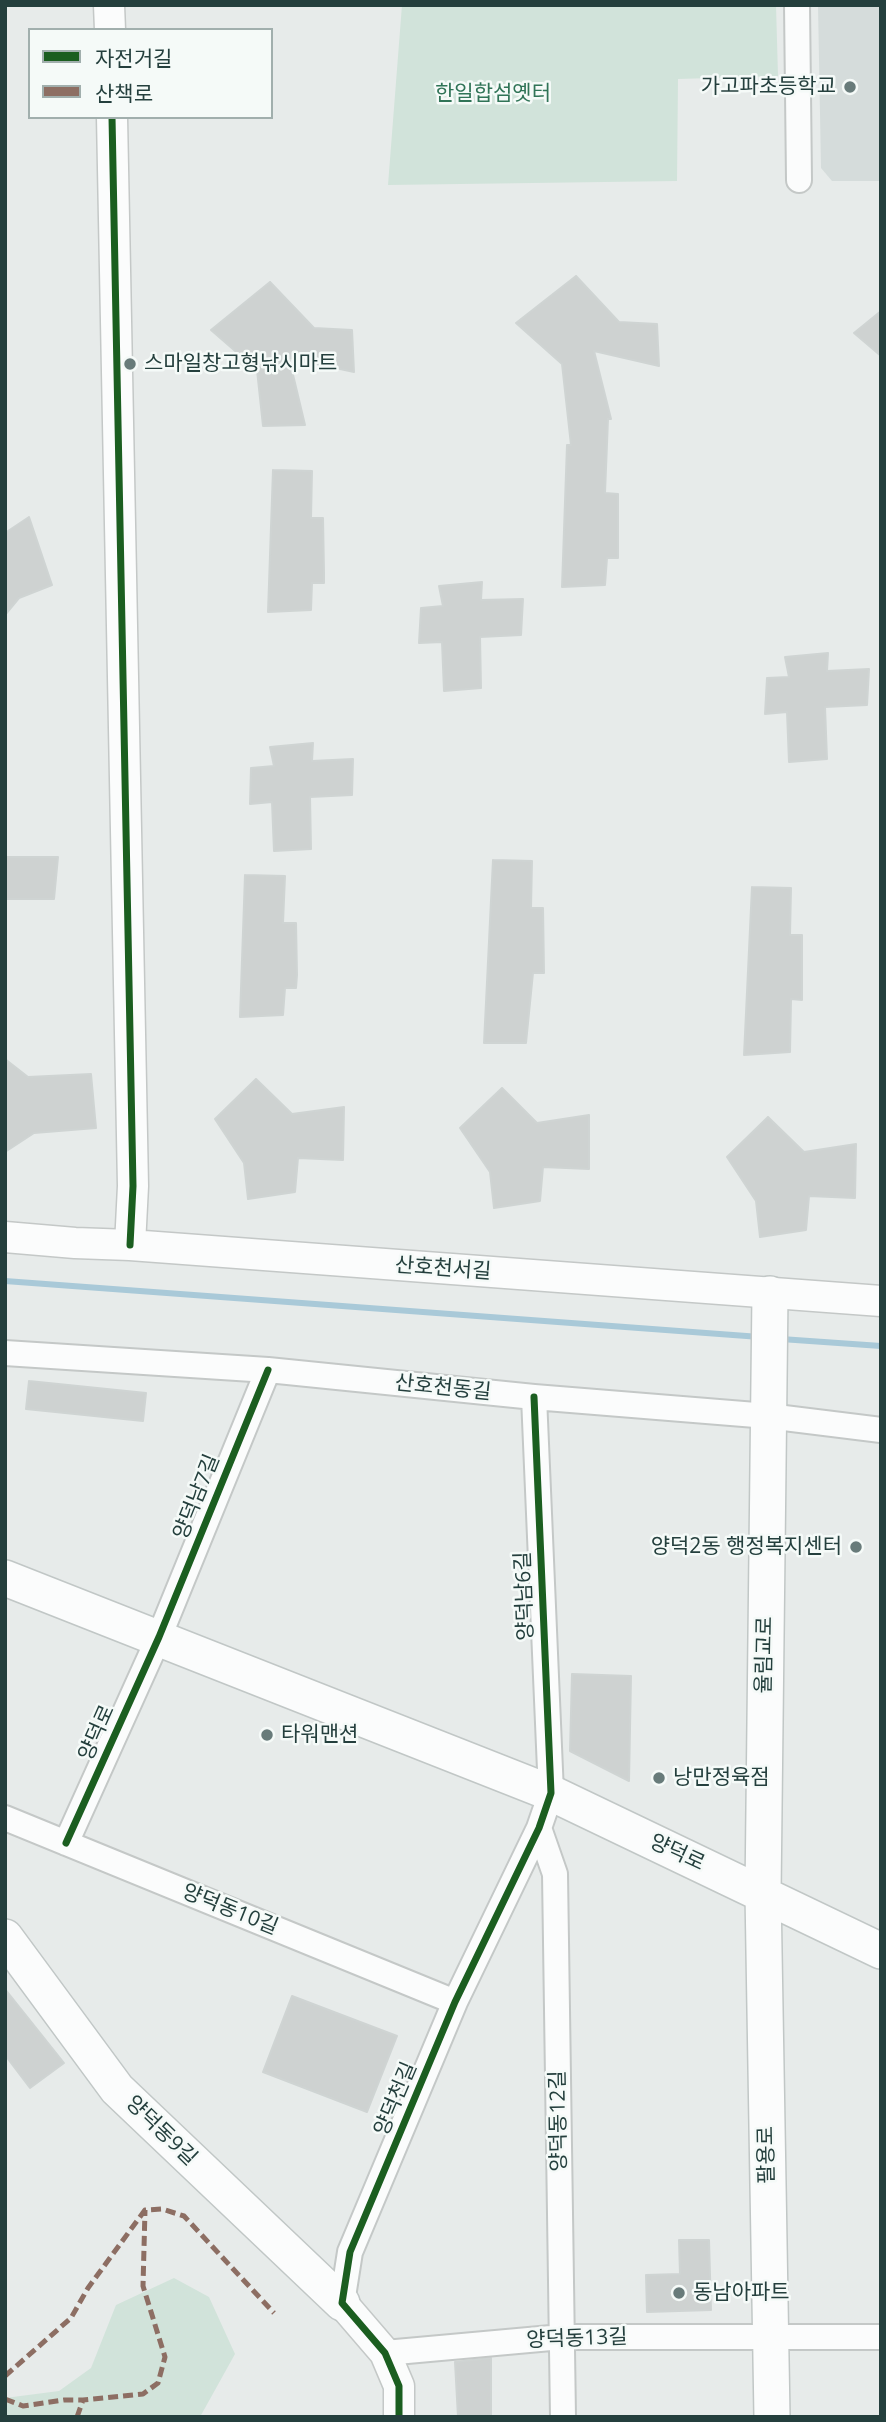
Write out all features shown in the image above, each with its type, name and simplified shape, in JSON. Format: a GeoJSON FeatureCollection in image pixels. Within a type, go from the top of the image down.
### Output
{"type":"FeatureCollection","features":[{"type":"Feature","properties":{"kind":"main road","name":"율림교로"},"geometry":{"type":"LineString","coordinates":[[763,1893],[770,1310]]}},
{"type":"Feature","properties":{"kind":"main road","name":"양덕로"},"geometry":{"type":"LineString","coordinates":[[5,1578],[551,1793],[881,1951]]}},
{"type":"Feature","properties":{"kind":"main road","name":"팔용로"},"geometry":{"type":"LineString","coordinates":[[763,1893],[772,2417]]}},
{"type":"Feature","properties":{"kind":"main road","name":"양덕동9길"},"geometry":{"type":"LineString","coordinates":[[5,1937],[117,2089],[342,2303]]}},
{"type":"Feature","properties":{"kind":"street"},"geometry":{"type":"LineString","coordinates":[[109,5],[110,28]]}},
{"type":"Feature","properties":{"kind":"street"},"geometry":{"type":"LineString","coordinates":[[797,5],[799,180]]}},
{"type":"Feature","properties":{"kind":"street"},"geometry":{"type":"LineString","coordinates":[[112,119],[133,1186],[130,1245]]}},
{"type":"Feature","properties":{"kind":"street","name":"산호천서길"},"geometry":{"type":"LineString","coordinates":[[5,1237],[75,1244],[130,1245],[770,1310],[881,1301]]}},
{"type":"Feature","properties":{"kind":"street","name":"산호천동길"},"geometry":{"type":"LineString","coordinates":[[5,1353],[268,1370],[534,1397],[768,1416],[881,1430]]}},
{"type":"Feature","properties":{"kind":"street","name":"양덕남7길"},"geometry":{"type":"LineString","coordinates":[[159,1637],[268,1370]]}},
{"type":"Feature","properties":{"kind":"street","name":"양덕남6길"},"geometry":{"type":"LineString","coordinates":[[534,1397],[551,1793]]}},
{"type":"Feature","properties":{"kind":"street","name":"양덕로"},"geometry":{"type":"LineString","coordinates":[[66,1843],[159,1637]]}},
{"type":"Feature","properties":{"kind":"street","name":"양덕천길"},"geometry":{"type":"LineString","coordinates":[[342,2303],[350,2252],[455,2003],[539,1828],[551,1793]]}},
{"type":"Feature","properties":{"kind":"street","name":"양덕동10길"},"geometry":{"type":"LineString","coordinates":[[5,1818],[455,2003]]}},
{"type":"Feature","properties":{"kind":"street","name":"양덕동12길"},"geometry":{"type":"LineString","coordinates":[[539,1828],[555,1874],[563,2417]]}},
{"type":"Feature","properties":{"kind":"street"},"geometry":{"type":"LineString","coordinates":[[342,2303],[385,2353],[399,2386],[399,2417]]}},
{"type":"Feature","properties":{"kind":"street","name":"양덕동13길"},"geometry":{"type":"LineString","coordinates":[[385,2353],[562,2337],[881,2337]]}},
{"type":"Feature","properties":{"kind":"shaded area","name":"가고파초등학교"},"geometry":{"type":"Polygon","coordinates":[[[818,5],[881,5],[881,181],[832,181],[821,168],[818,5]]]}},
{"type":"Feature","properties":{"kind":"green space","name":"한일합섬옛터"},"geometry":{"type":"Polygon","coordinates":[[[402,5],[776,5],[778,76],[678,79],[677,181],[388,185],[402,5]]]}},
{"type":"Feature","properties":{"kind":"green space"},"geometry":{"type":"Polygon","coordinates":[[[174,2278],[209,2297],[235,2354],[200,2417],[5,2417],[5,2398],[59,2391],[91,2368],[116,2305],[174,2278]]]}},
{"type":"Feature","properties":{"kind":"building"},"geometry":{"type":"Polygon","coordinates":[[[576,276],[619,322],[657,324],[659,366],[594,351],[611,419],[608,419],[605,493],[618,494],[618,558],[607,558],[605,585],[562,587],[567,445],[571,445],[562,364],[516,323],[576,276]]]}},
{"type":"Feature","properties":{"kind":"building"},"geometry":{"type":"Polygon","coordinates":[[[270,282],[314,328],[352,330],[354,372],[289,358],[305,425],[263,426],[257,370],[211,330],[270,282]]]}},
{"type":"Feature","properties":{"kind":"building"},"geometry":{"type":"Polygon","coordinates":[[[881,311],[881,356],[854,333],[881,311]]]}},
{"type":"Feature","properties":{"kind":"building"},"geometry":{"type":"Polygon","coordinates":[[[273,470],[312,471],[311,518],[323,518],[324,583],[312,583],[311,610],[268,612],[273,470]]]}},
{"type":"Feature","properties":{"kind":"building"},"geometry":{"type":"Polygon","coordinates":[[[29,517],[52,585],[19,598],[5,615],[5,533],[29,517]]]}},
{"type":"Feature","properties":{"kind":"building"},"geometry":{"type":"Polygon","coordinates":[[[482,582],[481,600],[523,599],[521,635],[480,637],[481,688],[444,691],[442,642],[419,643],[421,608],[443,606],[439,586],[482,582]]]}},
{"type":"Feature","properties":{"kind":"building"},"geometry":{"type":"Polygon","coordinates":[[[828,653],[827,671],[869,669],[867,705],[825,707],[827,759],[789,762],[787,712],[765,714],[767,678],[789,677],[785,657],[828,653]]]}},
{"type":"Feature","properties":{"kind":"building"},"geometry":{"type":"Polygon","coordinates":[[[313,743],[312,761],[353,759],[352,795],[310,797],[311,849],[274,851],[272,802],[250,804],[251,768],[274,766],[270,747],[313,743]]]}},
{"type":"Feature","properties":{"kind":"building"},"geometry":{"type":"Polygon","coordinates":[[[5,857],[58,857],[54,899],[5,899],[5,857]]]}},
{"type":"Feature","properties":{"kind":"building"},"geometry":{"type":"Polygon","coordinates":[[[493,860],[532,861],[531,908],[543,908],[544,973],[533,973],[526,1043],[484,1043],[493,860]]]}},
{"type":"Feature","properties":{"kind":"building"},"geometry":{"type":"Polygon","coordinates":[[[245,875],[285,876],[283,923],[296,923],[297,975],[296,988],[285,988],[283,1015],[240,1017],[245,875]]]}},
{"type":"Feature","properties":{"kind":"building"},"geometry":{"type":"Polygon","coordinates":[[[752,887],[791,888],[790,935],[802,935],[802,1000],[791,999],[790,1052],[744,1055],[752,887]]]}},
{"type":"Feature","properties":{"kind":"building"},"geometry":{"type":"Polygon","coordinates":[[[5,1059],[28,1077],[91,1074],[96,1128],[34,1133],[5,1152],[5,1059]]]}},
{"type":"Feature","properties":{"kind":"building"},"geometry":{"type":"Polygon","coordinates":[[[256,1079],[292,1114],[344,1107],[343,1160],[298,1158],[295,1192],[248,1199],[244,1163],[215,1119],[256,1079]]]}},
{"type":"Feature","properties":{"kind":"building"},"geometry":{"type":"Polygon","coordinates":[[[502,1088],[537,1123],[589,1115],[589,1169],[543,1167],[540,1201],[494,1208],[490,1172],[460,1128],[502,1088]]]}},
{"type":"Feature","properties":{"kind":"building"},"geometry":{"type":"Polygon","coordinates":[[[768,1117],[804,1152],[856,1144],[855,1198],[809,1196],[806,1230],[760,1237],[756,1201],[727,1157],[768,1117]]]}},
{"type":"Feature","properties":{"kind":"building"},"geometry":{"type":"Polygon","coordinates":[[[29,1381],[146,1393],[143,1421],[26,1409],[29,1381]]]}},
{"type":"Feature","properties":{"kind":"building"},"geometry":{"type":"Polygon","coordinates":[[[572,1674],[631,1676],[629,1781],[570,1751],[572,1674]]]}},
{"type":"Feature","properties":{"kind":"building"},"geometry":{"type":"Polygon","coordinates":[[[5,1989],[64,2063],[30,2088],[5,2055],[5,1989]]]}},
{"type":"Feature","properties":{"kind":"building"},"geometry":{"type":"Polygon","coordinates":[[[292,1996],[397,2036],[367,2112],[263,2072],[292,1996]]]}},
{"type":"Feature","properties":{"kind":"building","name":"동남아파트"},"geometry":{"type":"Polygon","coordinates":[[[679,2240],[709,2240],[711,2310],[647,2312],[646,2275],[680,2274],[679,2240]]]}},
{"type":"Feature","properties":{"kind":"building"},"geometry":{"type":"Polygon","coordinates":[[[491,2358],[491,2417],[458,2417],[455,2362],[491,2358]]]}},
{"type":"Feature","properties":{"kind":"waterway"},"geometry":{"type":"LineString","coordinates":[[5,1281],[760,1337]]}},
{"type":"Feature","properties":{"kind":"waterway"},"geometry":{"type":"LineString","coordinates":[[781,1339],[881,1346]]}},
{"type":"Feature","properties":{"kind":"marked path"},"geometry":{"type":"LineString","coordinates":[[5,2376],[71,2318],[88,2288],[145,2210],[162,2209],[184,2216],[274,2313]]}},
{"type":"Feature","properties":{"kind":"marked path"},"geometry":{"type":"LineString","coordinates":[[5,2399],[23,2406],[143,2394],[158,2383],[165,2357],[143,2286],[145,2210]]}},
{"type":"Feature","properties":{"kind":"marked path"},"geometry":{"type":"LineString","coordinates":[[77,2417],[83,2400]]}},
{"type":"Feature","properties":{"kind":"cycle path"},"geometry":{"type":"LineString","coordinates":[[112,119],[133,1186],[130,1245]]}},
{"type":"Feature","properties":{"kind":"cycle path"},"geometry":{"type":"LineString","coordinates":[[66,1843],[159,1637],[268,1370]]}},
{"type":"Feature","properties":{"kind":"cycle path"},"geometry":{"type":"LineString","coordinates":[[399,2417],[399,2386],[385,2353],[342,2303],[350,2252],[455,2002],[539,1828],[551,1793],[534,1397]]}},
{"type":"Feature","properties":{"kind":"place","name":"가고파초등학교"},"geometry":{"type":"Point","coordinates":[850,87]}},
{"type":"Feature","properties":{"kind":"place","name":"스마일창고형낚시마트"},"geometry":{"type":"Point","coordinates":[130,364]}},
{"type":"Feature","properties":{"kind":"place","name":"양덕2동 행정복지센터"},"geometry":{"type":"Point","coordinates":[856,1547]}},
{"type":"Feature","properties":{"kind":"place","name":"타워맨션"},"geometry":{"type":"Point","coordinates":[267,1735]}},
{"type":"Feature","properties":{"kind":"place","name":"낭만정육점"},"geometry":{"type":"Point","coordinates":[659,1778]}},
{"type":"Feature","properties":{"kind":"place","name":"동남아파트"},"geometry":{"type":"Point","coordinates":[679,2293]}}]}
